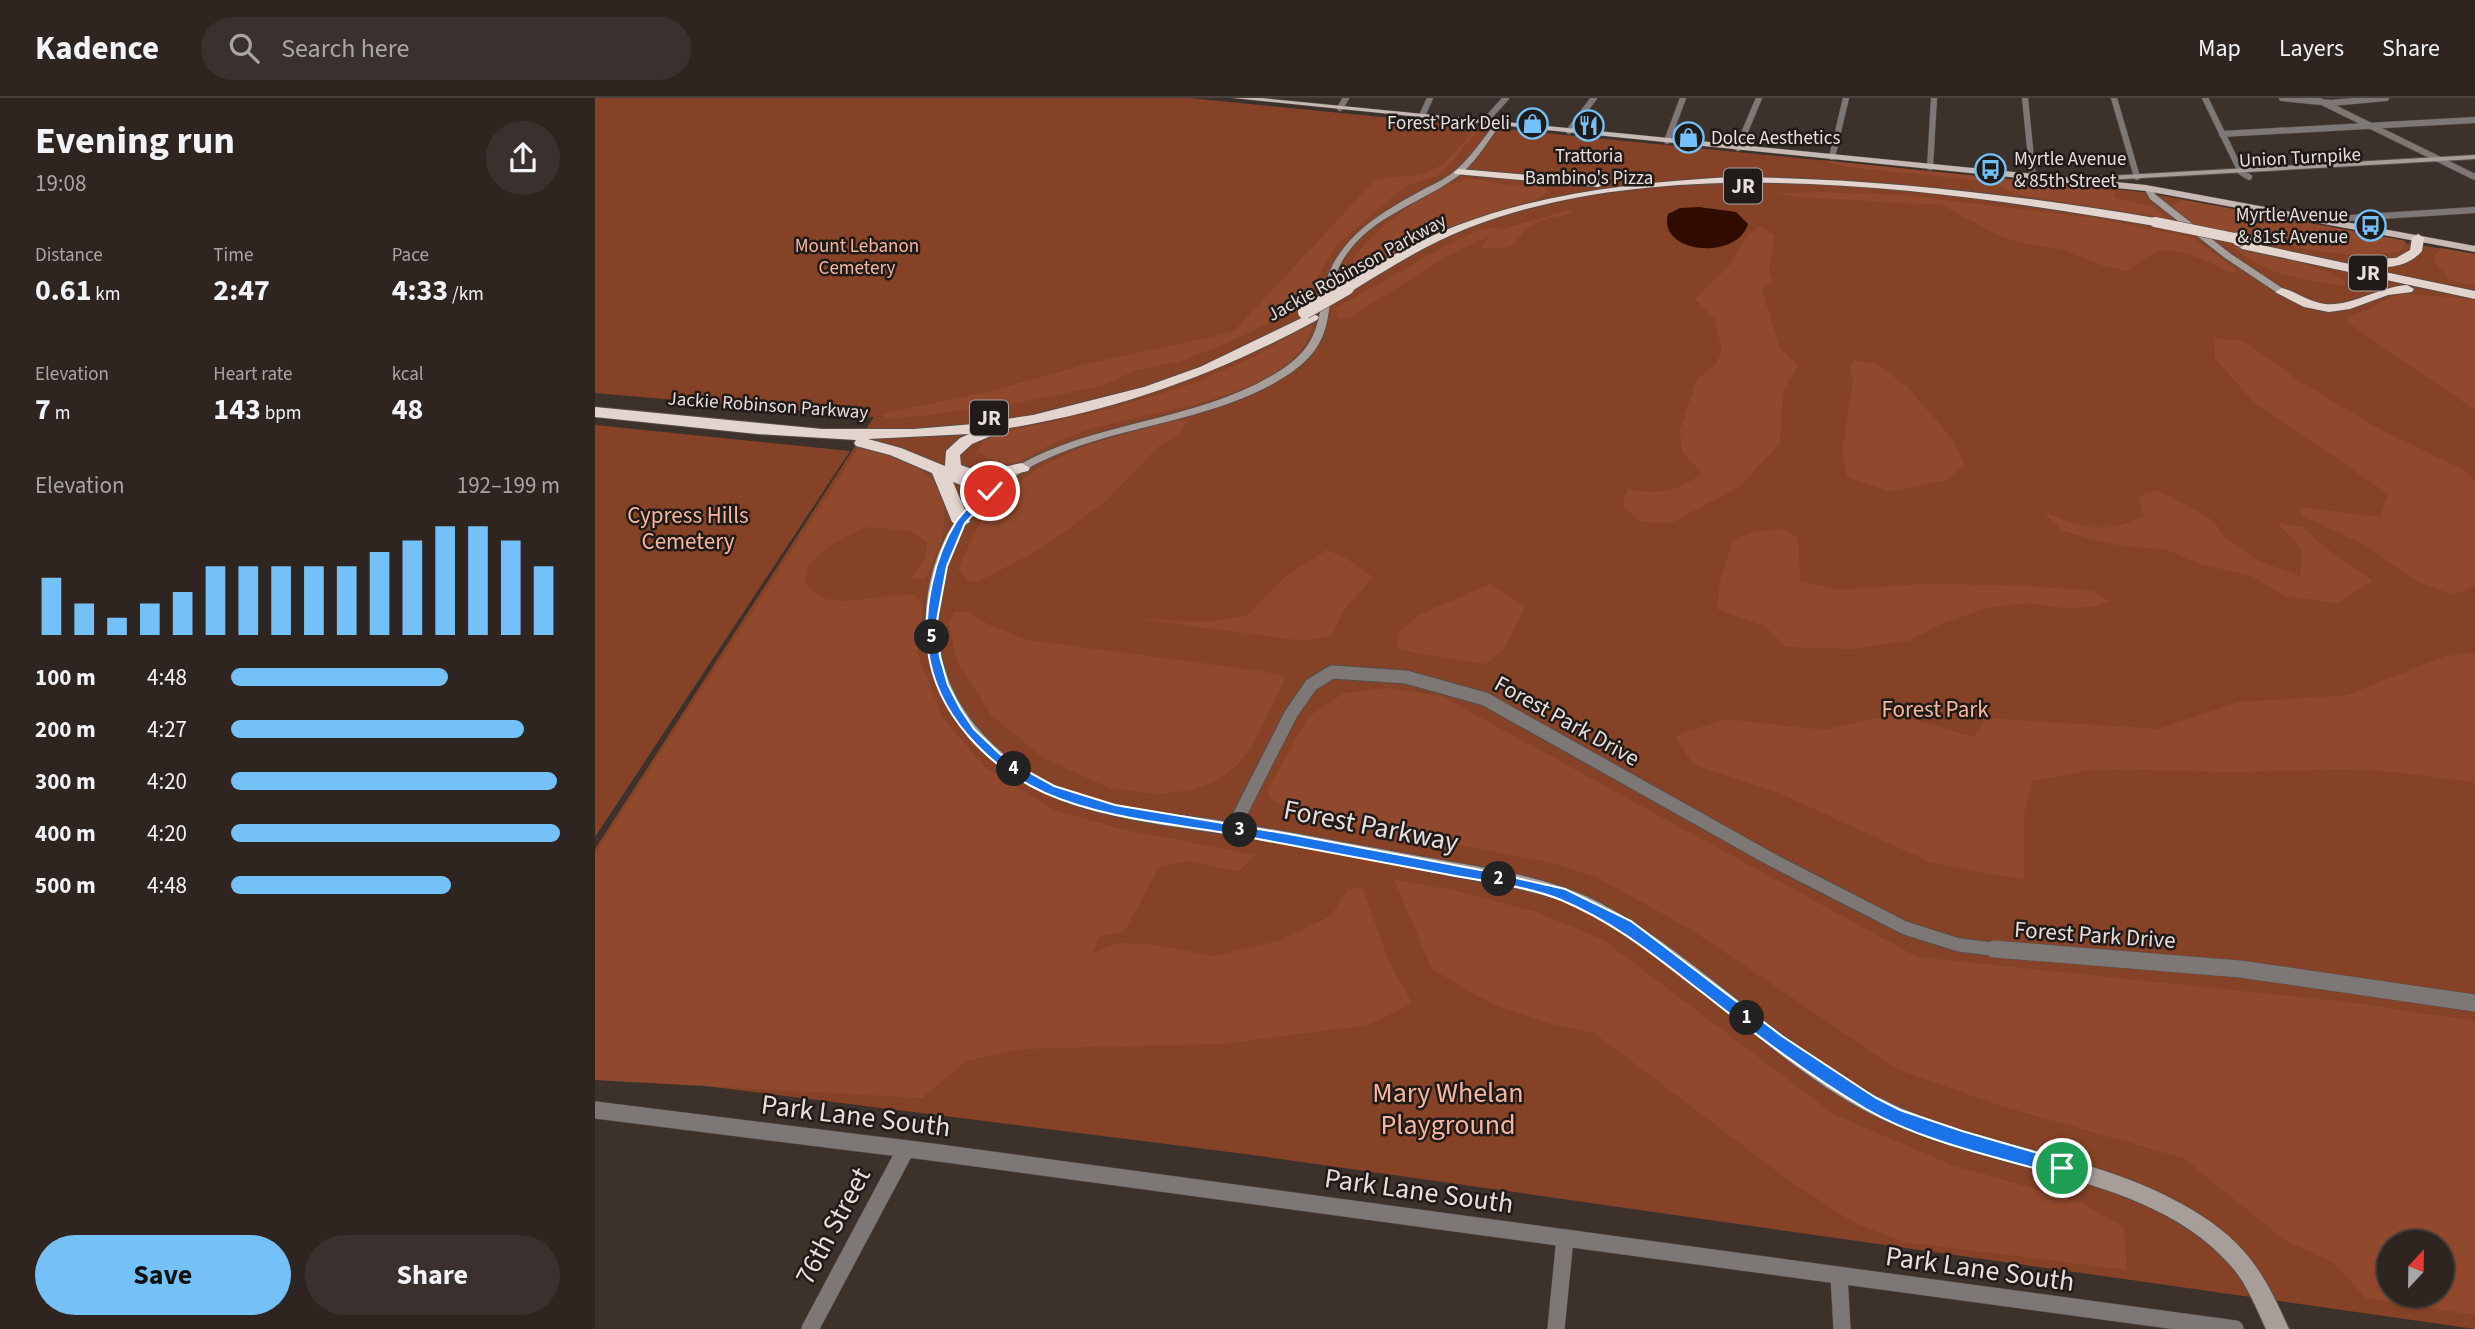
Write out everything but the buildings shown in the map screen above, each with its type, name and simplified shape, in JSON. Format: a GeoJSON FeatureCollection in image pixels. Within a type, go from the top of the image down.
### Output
{"type":"FeatureCollection","features":[{"type":"Feature","properties":{"kind":"highway"},"geometry":{"type":"LineString","coordinates":[[1467,162],[1484,174]]}},
{"type":"Feature","properties":{"kind":"highway"},"geometry":{"type":"LineString","coordinates":[[1457,173],[1596,184],[1673,184]]}},
{"type":"Feature","properties":{"kind":"highway"},"geometry":{"type":"LineString","coordinates":[[1457,173],[1540,182],[1556,190],[1548,197],[1485,218]]}},
{"type":"Feature","properties":{"kind":"highway","name":"Jackie Robinson Parkway"},"geometry":{"type":"LineString","coordinates":[[595,412],[846,435],[974,428],[1064,413],[1130,397],[1200,374],[1248,353],[1415,247],[1485,218],[1579,195],[1673,184],[1764,181],[1878,186],[2013,199],[2289,250],[2475,294]]}},
{"type":"Feature","properties":{"kind":"highway","name":"Jackie Robinson Parkway"},"geometry":{"type":"LineString","coordinates":[[1348,291],[1427,249],[1486,224],[1557,204],[1643,191],[1749,186],[1882,190],[2032,206],[2155,224]]}},
{"type":"Feature","properties":{"kind":"highway"},"geometry":{"type":"LineString","coordinates":[[2289,250],[2351,261],[2387,263],[2401,261],[2413,255],[2418,239]]}},
{"type":"Feature","properties":{"kind":"highway","name":"Jackie Robinson Parkway"},"geometry":{"type":"LineString","coordinates":[[2243,242],[2262,249],[2475,294]]}},
{"type":"Feature","properties":{"kind":"highway"},"geometry":{"type":"LineString","coordinates":[[2262,249],[2326,269],[2353,285],[2352,295],[2340,300],[2282,292]]}},
{"type":"Feature","properties":{"kind":"highway"},"geometry":{"type":"LineString","coordinates":[[2282,292],[2310,305],[2338,308],[2374,293],[2394,289],[2475,294]]}},
{"type":"Feature","properties":{"kind":"highway","name":"Jackie Robinson Parkway"},"geometry":{"type":"LineString","coordinates":[[595,402],[842,425],[920,425],[991,418],[1084,401],[1169,377],[1308,315]]}},
{"type":"Feature","properties":{"kind":"highway"},"geometry":{"type":"LineString","coordinates":[[994,488],[953,467],[951,461],[954,450],[965,441],[983,434],[1064,413]]}},
{"type":"Feature","properties":{"kind":"highway"},"geometry":{"type":"LineString","coordinates":[[774,430],[886,448],[915,458],[940,472],[994,488]]}},
{"type":"Feature","properties":{"kind":"highway"},"geometry":{"type":"LineString","coordinates":[[967,474],[992,474],[1022,468]]}},
{"type":"Feature","properties":{"kind":"highway"},"geometry":{"type":"LineString","coordinates":[[940,472],[961,522]]}},
{"type":"Feature","properties":{"kind":"main road"},"geometry":{"type":"LineString","coordinates":[[1237,98],[2146,188],[2475,249]]}},
{"type":"Feature","properties":{"kind":"main road"},"geometry":{"type":"LineString","coordinates":[[2108,185],[2164,205],[2188,196]]}},
{"type":"Feature","properties":{"kind":"street"},"geometry":{"type":"LineString","coordinates":[[1340,108],[1346,98]]}},
{"type":"Feature","properties":{"kind":"street"},"geometry":{"type":"LineString","coordinates":[[1422,116],[1430,98]]}},
{"type":"Feature","properties":{"kind":"street"},"geometry":{"type":"LineString","coordinates":[[1487,123],[1487,119],[1506,98]]}},
{"type":"Feature","properties":{"kind":"street"},"geometry":{"type":"LineString","coordinates":[[1569,131],[1594,98]]}},
{"type":"Feature","properties":{"kind":"street"},"geometry":{"type":"LineString","coordinates":[[1667,141],[1683,98]]}},
{"type":"Feature","properties":{"kind":"street"},"geometry":{"type":"LineString","coordinates":[[1738,148],[1759,98]]}},
{"type":"Feature","properties":{"kind":"street"},"geometry":{"type":"LineString","coordinates":[[1832,157],[1846,98]]}},
{"type":"Feature","properties":{"kind":"street"},"geometry":{"type":"LineString","coordinates":[[1930,167],[1934,98]]}},
{"type":"Feature","properties":{"kind":"street"},"geometry":{"type":"LineString","coordinates":[[2025,98],[2033,178]]}},
{"type":"Feature","properties":{"kind":"street"},"geometry":{"type":"LineString","coordinates":[[2114,98],[2137,177]]}},
{"type":"Feature","properties":{"kind":"street"},"geometry":{"type":"LineString","coordinates":[[2205,98],[2245,174]]}},
{"type":"Feature","properties":{"kind":"street"},"geometry":{"type":"LineString","coordinates":[[2282,98],[2322,102],[2386,98]]}},
{"type":"Feature","properties":{"kind":"street"},"geometry":{"type":"LineString","coordinates":[[2314,98],[2475,177]]}},
{"type":"Feature","properties":{"kind":"street"},"geometry":{"type":"LineString","coordinates":[[2222,134],[2475,120]]}},
{"type":"Feature","properties":{"kind":"street"},"geometry":{"type":"LineString","coordinates":[[1233,828],[1115,810],[1050,789],[996,757],[970,732],[942,685],[930,626],[942,566],[961,522],[994,488],[1022,468],[1078,441],[1222,402],[1250,391],[1293,367],[1320,338],[1327,315],[1329,279],[1347,248],[1377,220],[1457,173],[1498,124]]}},
{"type":"Feature","properties":{"kind":"street","name":"Union Turnpike"},"geometry":{"type":"LineString","coordinates":[[2146,188],[2167,181],[2475,157]]}},
{"type":"Feature","properties":{"kind":"street","name":"Union Turnpike"},"geometry":{"type":"LineString","coordinates":[[2063,181],[2475,165]]}},
{"type":"Feature","properties":{"kind":"street"},"geometry":{"type":"LineString","coordinates":[[2151,176],[2142,184],[2164,205],[2228,256],[2282,292]]}},
{"type":"Feature","properties":{"kind":"street"},"geometry":{"type":"LineString","coordinates":[[2331,222],[2334,219],[2475,210]]}},
{"type":"Feature","properties":{"kind":"street","name":"Forest Park Drive"},"geometry":{"type":"LineString","coordinates":[[1233,828],[1291,713],[1311,685],[1332,671],[1406,677],[1485,699],[1774,861],[1905,928],[1959,945],[2240,969],[2475,1003]]}},
{"type":"Feature","properties":{"kind":"street","name":"Forest Parkway"},"geometry":{"type":"LineString","coordinates":[[1233,828],[1486,876],[1560,893],[1589,905],[1626,925],[1777,1041],[1871,1103],[1897,1116],[1962,1139],[2144,1194],[2197,1224],[2242,1261],[2278,1329]]}},
{"type":"Feature","properties":{"kind":"street","name":"Park Lane South"},"geometry":{"type":"LineString","coordinates":[[595,1110],[1565,1237],[2235,1329]]}},
{"type":"Feature","properties":{"kind":"street","name":"76th Street"},"geometry":{"type":"LineString","coordinates":[[810,1329],[906,1149]]}},
{"type":"Feature","properties":{"kind":"street"},"geometry":{"type":"LineString","coordinates":[[1556,1329],[1565,1237]]}},
{"type":"Feature","properties":{"kind":"street"},"geometry":{"type":"LineString","coordinates":[[1839,1276],[1842,1329]]}},
{"type":"Feature","properties":{"kind":"green space","name":"Forest Park"},"geometry":{"type":"Polygon","coordinates":[[[595,98],[1189,98],[2143,192],[2475,254],[2475,1329],[1253,1155],[595,1072],[595,849],[874,417],[595,393],[595,98]]]}},
{"type":"Feature","properties":{"kind":"green space","name":"Cypress Hills Cemetery"},"geometry":{"type":"Polygon","coordinates":[[[595,425],[850,451],[595,837],[595,425]]]}},
{"type":"Feature","properties":{"kind":"shaded area"},"geometry":{"type":"Polygon","coordinates":[[[1474,127],[1481,128],[1439,175],[1409,185],[1377,209],[1334,248],[1314,284],[1313,303],[1220,346],[1178,362],[1136,370],[1105,385],[1023,402],[921,416],[886,418],[882,414],[991,391],[1091,363],[1229,333],[1236,329],[1374,181],[1417,175],[1435,169],[1463,143],[1474,127]]]}},
{"type":"Feature","properties":{"kind":"shaded area"},"geometry":{"type":"Polygon","coordinates":[[[1821,160],[2115,191],[2115,198],[2152,206],[2168,219],[2015,194],[1992,182],[1848,167],[1821,160]]]}},
{"type":"Feature","properties":{"kind":"shaded area"},"geometry":{"type":"Polygon","coordinates":[[[1470,179],[1502,185],[1542,186],[1547,187],[1547,192],[1539,198],[1432,233],[1405,246],[1339,288],[1357,254],[1393,219],[1441,188],[1470,179]]]}},
{"type":"Feature","properties":{"kind":"shaded area"},"geometry":{"type":"Polygon","coordinates":[[[1776,193],[1903,195],[2094,218],[2193,238],[2236,269],[2234,274],[2196,256],[2164,251],[2151,255],[2127,271],[2104,266],[2062,249],[2022,243],[1998,235],[1942,205],[1796,197],[1776,193]]]}},
{"type":"Feature","properties":{"kind":"shaded area"},"geometry":{"type":"Polygon","coordinates":[[[2182,200],[2406,241],[2401,252],[2358,256],[2304,249],[2191,223],[2172,205],[2182,200]]]}},
{"type":"Feature","properties":{"kind":"shaded area"},"geometry":{"type":"Polygon","coordinates":[[[1699,207],[1736,212],[1748,224],[1741,236],[1729,244],[1715,248],[1700,248],[1674,238],[1668,227],[1668,214],[1680,208],[1699,207]]]}},
{"type":"Feature","properties":{"kind":"shaded area"},"geometry":{"type":"Polygon","coordinates":[[[1568,210],[1572,213],[1534,224],[1511,246],[1482,248],[1490,235],[1451,254],[1349,318],[1339,319],[1336,308],[1476,231],[1503,229],[1568,210]]]}},
{"type":"Feature","properties":{"kind":"shaded area"},"geometry":{"type":"Polygon","coordinates":[[[1760,226],[1774,235],[1769,271],[1773,280],[1762,290],[1780,348],[1798,366],[1783,391],[1780,443],[1739,487],[1671,523],[1640,522],[1622,505],[1628,489],[1658,492],[1676,488],[1702,473],[1682,452],[1680,430],[1697,379],[1715,365],[1722,351],[1714,318],[1695,299],[1730,265],[1748,235],[1760,226]]]}},
{"type":"Feature","properties":{"kind":"shaded area"},"geometry":{"type":"Polygon","coordinates":[[[2231,246],[2328,272],[2344,281],[2345,286],[2285,275],[2258,264],[2231,246]]]}},
{"type":"Feature","properties":{"kind":"shaded area"},"geometry":{"type":"Polygon","coordinates":[[[2441,248],[2475,254],[2475,285],[2449,280],[2433,259],[2441,248]]]}},
{"type":"Feature","properties":{"kind":"shaded area"},"geometry":{"type":"Polygon","coordinates":[[[2399,294],[2475,299],[2475,410],[2344,320],[2399,294]]]}},
{"type":"Feature","properties":{"kind":"shaded area"},"geometry":{"type":"Polygon","coordinates":[[[1313,322],[1302,348],[1282,368],[1253,384],[1220,397],[1091,429],[1012,463],[993,461],[978,451],[984,441],[1014,430],[1113,408],[1192,384],[1252,358],[1313,322]]]}},
{"type":"Feature","properties":{"kind":"shaded area"},"geometry":{"type":"Polygon","coordinates":[[[2214,338],[2244,341],[2302,383],[2385,432],[2460,468],[2475,480],[2475,587],[2452,595],[2415,580],[2367,546],[2303,516],[2297,507],[2380,517],[2388,494],[2254,402],[2215,359],[2214,338]]]}},
{"type":"Feature","properties":{"kind":"shaded area"},"geometry":{"type":"Polygon","coordinates":[[[1855,361],[1877,364],[1907,387],[1953,440],[1965,465],[1945,481],[1889,491],[1847,477],[1842,452],[1853,383],[1850,365],[1855,361]]]}},
{"type":"Feature","properties":{"kind":"shaded area"},"geometry":{"type":"Polygon","coordinates":[[[1172,420],[1187,421],[1181,433],[1159,446],[1105,502],[1039,550],[979,581],[970,582],[958,569],[980,522],[1000,496],[1038,468],[1084,446],[1172,420]]]}},
{"type":"Feature","properties":{"kind":"shaded area"},"geometry":{"type":"Polygon","coordinates":[[[863,448],[891,454],[913,463],[929,476],[939,492],[944,510],[943,531],[937,554],[925,579],[912,579],[925,558],[927,542],[909,531],[868,527],[825,549],[808,565],[804,583],[824,598],[838,600],[915,595],[923,606],[917,652],[942,717],[986,768],[1052,809],[1121,829],[1256,855],[1238,872],[1190,861],[1159,867],[1125,931],[1099,937],[1092,953],[1118,943],[1148,944],[1214,956],[1278,941],[1331,916],[1347,890],[1362,887],[1389,962],[1412,1003],[1369,1025],[1222,1044],[1019,1049],[966,1061],[922,1098],[595,1080],[595,854],[857,450],[863,448]]]}},
{"type":"Feature","properties":{"kind":"shaded area"},"geometry":{"type":"Polygon","coordinates":[[[2158,490],[2214,521],[2225,538],[2258,561],[2300,576],[2302,549],[2277,523],[2302,527],[2323,546],[2373,581],[2337,603],[2285,596],[2251,576],[2201,564],[2167,550],[2110,544],[2063,531],[2043,512],[2081,525],[2117,526],[2144,516],[2139,496],[2158,490]]]}},
{"type":"Feature","properties":{"kind":"shaded area"},"geometry":{"type":"Polygon","coordinates":[[[1783,529],[1798,538],[1800,581],[1841,590],[1917,584],[2020,585],[2092,591],[2109,601],[2093,607],[2063,608],[2028,603],[1987,608],[1941,624],[1908,641],[1854,649],[1786,647],[1765,626],[1717,609],[1720,581],[1733,540],[1753,532],[1783,529]]]}},
{"type":"Feature","properties":{"kind":"shaded area"},"geometry":{"type":"Polygon","coordinates":[[[1327,550],[1346,558],[1373,577],[1344,610],[1332,636],[1303,641],[1139,619],[1211,622],[1248,615],[1285,577],[1327,550]]]}},
{"type":"Feature","properties":{"kind":"shaded area"},"geometry":{"type":"Polygon","coordinates":[[[1490,584],[1525,606],[1504,649],[1486,664],[1397,648],[1398,632],[1421,614],[1490,584]]]}},
{"type":"Feature","properties":{"kind":"shaded area"},"geometry":{"type":"Polygon","coordinates":[[[954,612],[968,612],[993,627],[1028,640],[1261,671],[1280,675],[1284,681],[1252,747],[1238,764],[1219,780],[1190,790],[1158,794],[1109,788],[1042,757],[990,714],[957,661],[949,623],[954,612]]]}},
{"type":"Feature","properties":{"kind":"shaded area"},"geometry":{"type":"Polygon","coordinates":[[[2475,653],[2475,782],[2366,769],[2233,772],[2096,769],[2032,781],[2024,815],[2024,880],[1930,862],[1779,793],[1693,764],[1675,736],[1725,719],[1824,730],[1895,714],[1973,737],[1986,718],[2159,729],[2240,702],[2347,695],[2446,656],[2475,653]]]}},
{"type":"Feature","properties":{"kind":"shaded area"},"geometry":{"type":"Polygon","coordinates":[[[1387,688],[1441,696],[1917,957],[2347,1002],[2475,1021],[2475,1315],[2424,1307],[2454,1307],[2454,1230],[2377,1230],[2377,1300],[2366,1298],[2333,1262],[2286,1241],[2183,1158],[1995,1104],[1898,1069],[1687,927],[1598,878],[1553,863],[1294,813],[1271,799],[1267,791],[1308,717],[1344,693],[1387,688]]]}},
{"type":"Feature","properties":{"kind":"shaded area"},"geometry":{"type":"Polygon","coordinates":[[[1394,880],[1453,890],[1533,911],[1602,939],[1835,1115],[1952,1165],[2083,1203],[2124,1228],[2127,1270],[1904,1242],[1851,1221],[1786,1178],[1594,1033],[1548,1023],[1488,1002],[1432,969],[1394,880]]]}},
{"type":"Feature","properties":{"kind":"place","name":"Forest Park Deli"},"geometry":{"type":"Point","coordinates":[1533,123]}},
{"type":"Feature","properties":{"kind":"place","name":"Trattoria Bambino's Pizza"},"geometry":{"type":"Point","coordinates":[1589,125]}},
{"type":"Feature","properties":{"kind":"place","name":"Dolce Aesthetics"},"geometry":{"type":"Point","coordinates":[1688,138]}},
{"type":"Feature","properties":{"kind":"place","name":"Myrtle Avenue & 85th Street"},"geometry":{"type":"Point","coordinates":[1991,170]}},
{"type":"Feature","properties":{"kind":"place","name":"Myrtle Avenue & 81st Avenue"},"geometry":{"type":"Point","coordinates":[2371,226]}},
{"type":"Feature","properties":{"kind":"route"},"geometry":{"type":"LineString","coordinates":[[990,491],[961,522],[942,566],[930,626],[942,685],[955,710],[970,732],[996,757],[1021,773],[1050,789],[1115,810],[1233,828],[1486,876],[1560,893],[1626,925],[1777,1041],[1871,1103],[1897,1116],[1962,1139],[2062,1168]]}},
{"type":"Feature","properties":{"kind":"park label","name":"Mount Lebanon Cemetery"},"geometry":{"type":"Point","coordinates":[857,257]}},
{"type":"Feature","properties":{"kind":"park label","name":"Mary Whelan Playground"},"geometry":{"type":"Point","coordinates":[1448,1109]}}]}
